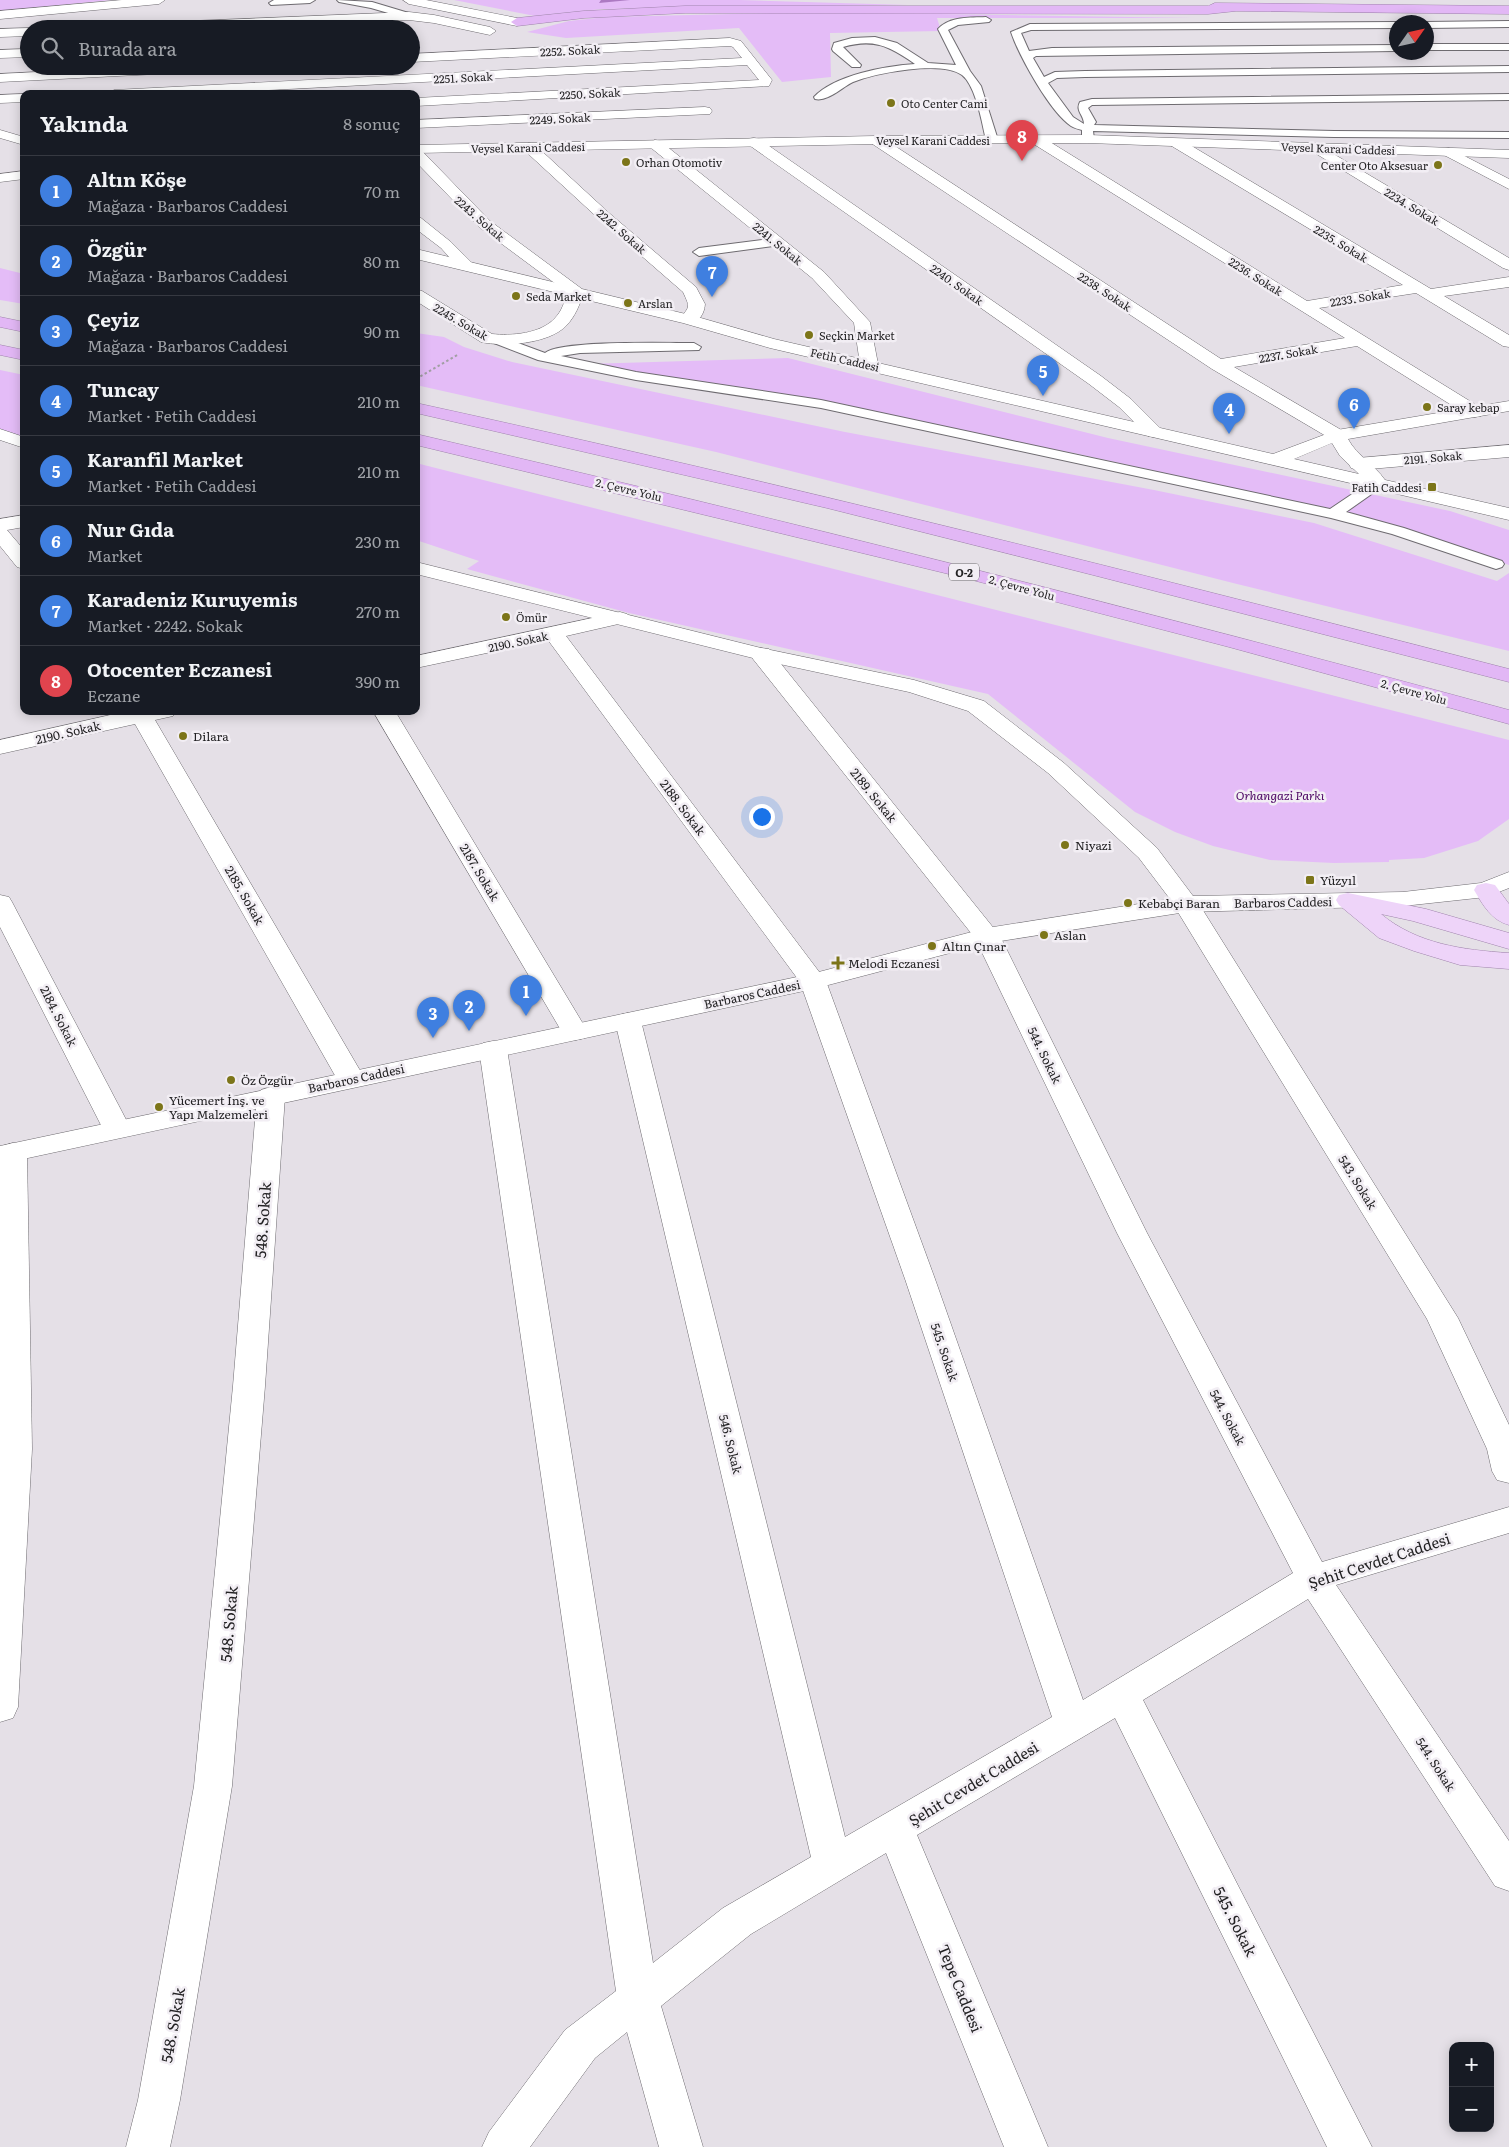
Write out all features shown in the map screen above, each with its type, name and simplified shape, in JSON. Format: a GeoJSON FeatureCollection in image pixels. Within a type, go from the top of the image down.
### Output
{"type":"FeatureCollection","features":[{"type":"Feature","properties":{"kind":"highway"},"geometry":{"type":"LineString","coordinates":[[946,0],[1233,8],[1509,10]]}},
{"type":"Feature","properties":{"kind":"highway"},"geometry":{"type":"LineString","coordinates":[[1315,0],[1509,1]]}},
{"type":"Feature","properties":{"kind":"highway"},"geometry":{"type":"LineString","coordinates":[[517,22],[604,12],[662,10],[978,8],[1208,10],[1233,8]]}},
{"type":"Feature","properties":{"kind":"highway"},"geometry":{"type":"LineString","coordinates":[[1137,28],[1136,23],[1159,19],[1295,15],[1358,10]]}},
{"type":"Feature","properties":{"kind":"highway"},"geometry":{"type":"LineString","coordinates":[[0,322],[20,326]]}},
{"type":"Feature","properties":{"kind":"highway"},"geometry":{"type":"LineString","coordinates":[[0,350],[20,354]]}},
{"type":"Feature","properties":{"kind":"highway"},"geometry":{"type":"LineString","coordinates":[[420,409],[578,443],[946,532],[1177,589],[1509,676]]}},
{"type":"Feature","properties":{"kind":"highway","name":"2. Çevre Yolu"},"geometry":{"type":"LineString","coordinates":[[420,439],[707,507],[942,566],[1316,664],[1509,717]]}},
{"type":"Feature","properties":{"kind":"main road"},"geometry":{"type":"LineString","coordinates":[[1486,890],[1496,907],[1509,917]]}},
{"type":"Feature","properties":{"kind":"main road"},"geometry":{"type":"LineString","coordinates":[[1348,900],[1417,914],[1509,941]]}},
{"type":"Feature","properties":{"kind":"main road"},"geometry":{"type":"LineString","coordinates":[[1348,900],[1388,933],[1414,943],[1460,957],[1509,961]]}},
{"type":"Feature","properties":{"kind":"street"},"geometry":{"type":"LineString","coordinates":[[0,15],[158,0]]}},
{"type":"Feature","properties":{"kind":"street"},"geometry":{"type":"LineString","coordinates":[[409,0],[517,22]]}},
{"type":"Feature","properties":{"kind":"street"},"geometry":{"type":"LineString","coordinates":[[313,20],[409,16],[434,19],[490,32]]}},
{"type":"Feature","properties":{"kind":"street"},"geometry":{"type":"LineString","coordinates":[[441,34],[490,32],[517,22]]}},
{"type":"Feature","properties":{"kind":"street"},"geometry":{"type":"LineString","coordinates":[[0,33],[20,32]]}},
{"type":"Feature","properties":{"kind":"street"},"geometry":{"type":"LineString","coordinates":[[490,32],[525,120]]}},
{"type":"Feature","properties":{"kind":"street","name":"2252. Sokak"},"geometry":{"type":"LineString","coordinates":[[420,57],[730,42],[737,44],[752,61]]}},
{"type":"Feature","properties":{"kind":"street"},"geometry":{"type":"LineString","coordinates":[[0,54],[20,53]]}},
{"type":"Feature","properties":{"kind":"street","name":"2251. Sokak"},"geometry":{"type":"LineString","coordinates":[[193,90],[752,61]]}},
{"type":"Feature","properties":{"kind":"street","name":"2250. Sokak"},"geometry":{"type":"LineString","coordinates":[[420,102],[764,83],[766,80],[752,61]]}},
{"type":"Feature","properties":{"kind":"street"},"geometry":{"type":"LineString","coordinates":[[0,78],[59,75]]}},
{"type":"Feature","properties":{"kind":"street"},"geometry":{"type":"LineString","coordinates":[[0,99],[20,98]]}},
{"type":"Feature","properties":{"kind":"street","name":"2249. Sokak"},"geometry":{"type":"LineString","coordinates":[[420,124],[705,111]]}},
{"type":"Feature","properties":{"kind":"street"},"geometry":{"type":"LineString","coordinates":[[2,134],[20,140]]}},
{"type":"Feature","properties":{"kind":"street"},"geometry":{"type":"LineString","coordinates":[[2,134],[20,145]]}},
{"type":"Feature","properties":{"kind":"street","name":"Veysel Karani Caddesi"},"geometry":{"type":"LineString","coordinates":[[420,148],[876,140],[1037,140],[1088,134],[1175,142],[1509,154]]}},
{"type":"Feature","properties":{"kind":"street","name":"2238. Sokak"},"geometry":{"type":"LineString","coordinates":[[876,140],[1218,365],[1337,435]]}},
{"type":"Feature","properties":{"kind":"street","name":"2236. Sokak"},"geometry":{"type":"LineString","coordinates":[[1037,140],[1475,412]]}},
{"type":"Feature","properties":{"kind":"street","name":"2240. Sokak"},"geometry":{"type":"LineString","coordinates":[[754,142],[1095,380],[1125,403],[1154,432]]}},
{"type":"Feature","properties":{"kind":"street","name":"2235. Sokak"},"geometry":{"type":"LineString","coordinates":[[1175,142],[1509,342]]}},
{"type":"Feature","properties":{"kind":"street","name":"2241. Sokak"},"geometry":{"type":"LineString","coordinates":[[655,144],[818,275],[862,322],[869,364]]}},
{"type":"Feature","properties":{"kind":"street","name":"2242. Sokak"},"geometry":{"type":"LineString","coordinates":[[529,147],[604,216],[690,290],[697,304],[696,313],[688,319]]}},
{"type":"Feature","properties":{"kind":"street","name":"2234. Sokak"},"geometry":{"type":"LineString","coordinates":[[1315,147],[1509,265]]}},
{"type":"Feature","properties":{"kind":"street"},"geometry":{"type":"LineString","coordinates":[[1450,152],[1509,185]]}},
{"type":"Feature","properties":{"kind":"street","name":"2243. Sokak"},"geometry":{"type":"LineString","coordinates":[[420,158],[452,193],[496,234],[547,269],[576,292]]}},
{"type":"Feature","properties":{"kind":"street"},"geometry":{"type":"LineString","coordinates":[[0,178],[20,176]]}},
{"type":"Feature","properties":{"kind":"street"},"geometry":{"type":"LineString","coordinates":[[420,224],[465,265]]}},
{"type":"Feature","properties":{"kind":"street","name":"Fetih Caddesi"},"geometry":{"type":"LineString","coordinates":[[420,255],[688,319],[770,343],[869,364],[1509,514]]}},
{"type":"Feature","properties":{"kind":"street","name":"2233. Sokak"},"geometry":{"type":"LineString","coordinates":[[1302,306],[1509,282]]}},
{"type":"Feature","properties":{"kind":"street","name":"2245. Sokak"},"geometry":{"type":"LineString","coordinates":[[420,296],[487,338],[499,340],[540,334],[560,324],[570,308],[576,292]]}},
{"type":"Feature","properties":{"kind":"street"},"geometry":{"type":"LineString","coordinates":[[420,314],[440,309]]}},
{"type":"Feature","properties":{"kind":"street","name":"2237. Sokak"},"geometry":{"type":"LineString","coordinates":[[1218,365],[1358,341]]}},
{"type":"Feature","properties":{"kind":"street"},"geometry":{"type":"LineString","coordinates":[[1274,460],[1337,435],[1509,406]]}},
{"type":"Feature","properties":{"kind":"street"},"geometry":{"type":"LineString","coordinates":[[0,434],[20,441]]}},
{"type":"Feature","properties":{"kind":"street"},"geometry":{"type":"LineString","coordinates":[[1337,435],[1346,452],[1374,477],[1378,483]]}},
{"type":"Feature","properties":{"kind":"street","name":"2191. Sokak"},"geometry":{"type":"LineString","coordinates":[[1358,464],[1509,450]]}},
{"type":"Feature","properties":{"kind":"street"},"geometry":{"type":"LineString","coordinates":[[0,525],[20,522]]}},
{"type":"Feature","properties":{"kind":"street"},"geometry":{"type":"LineString","coordinates":[[0,533],[20,558]]}},
{"type":"Feature","properties":{"kind":"street","name":"543. Sokak"},"geometry":{"type":"LineString","coordinates":[[420,569],[761,654],[914,687],[976,706],[1056,768],[1148,853],[1186,904],[1442,1318],[1504,1449],[1509,1471]]}},
{"type":"Feature","properties":{"kind":"street","name":"2190. Sokak"},"geometry":{"type":"LineString","coordinates":[[420,661],[554,634],[620,618]]}},
{"type":"Feature","properties":{"kind":"street","name":"2188. Sokak"},"geometry":{"type":"LineString","coordinates":[[554,634],[813,981]]}},
{"type":"Feature","properties":{"kind":"street","name":"2189. Sokak"},"geometry":{"type":"LineString","coordinates":[[761,654],[987,936]]}},
{"type":"Feature","properties":{"kind":"street","name":"2190. Sokak"},"geometry":{"type":"LineString","coordinates":[[0,748],[140,715]]}},
{"type":"Feature","properties":{"kind":"street","name":"2185. Sokak"},"geometry":{"type":"LineString","coordinates":[[150,715],[351,1079]]}},
{"type":"Feature","properties":{"kind":"street","name":"2187. Sokak"},"geometry":{"type":"LineString","coordinates":[[386,715],[575,1032]]}},
{"type":"Feature","properties":{"kind":"street","name":"Barbaros Caddesi"},"geometry":{"type":"LineString","coordinates":[[7,1153],[813,981],[987,936],[1186,904],[1403,900],[1486,890],[1509,879]]}},
{"type":"Feature","properties":{"kind":"street","name":"2184. Sokak"},"geometry":{"type":"LineString","coordinates":[[0,902],[117,1129]]}},
{"type":"Feature","properties":{"kind":"street","name":"544. Sokak"},"geometry":{"type":"LineString","coordinates":[[987,936],[1132,1233],[1313,1578],[1509,1874]]}},
{"type":"Feature","properties":{"kind":"street","name":"545. Sokak"},"geometry":{"type":"LineString","coordinates":[[813,981],[920,1279],[1073,1724]]}},
{"type":"Feature","properties":{"kind":"street","name":"546. Sokak"},"geometry":{"type":"LineString","coordinates":[[628,1021],[833,1866]]}},
{"type":"Feature","properties":{"kind":"street"},"geometry":{"type":"LineString","coordinates":[[493,1049],[638,1999],[681,2147]]}},
{"type":"Feature","properties":{"kind":"street","name":"548. Sokak"},"geometry":{"type":"LineString","coordinates":[[148,2147],[159,2100],[213,1786],[249,1386],[271,1096]]}},
{"type":"Feature","properties":{"kind":"street"},"geometry":{"type":"LineString","coordinates":[[0,1707],[14,1449],[7,1153]]}},
{"type":"Feature","properties":{"kind":"street","name":"Şehit Cevdet Caddesi"},"geometry":{"type":"LineString","coordinates":[[504,2147],[580,2044],[737,1921],[896,1830],[1122,1696],[1313,1578],[1509,1520]]}},
{"type":"Feature","properties":{"kind":"street","name":"545. Sokak"},"geometry":{"type":"LineString","coordinates":[[1122,1696],[1350,2147]]}},
{"type":"Feature","properties":{"kind":"street","name":"Tepe Caddesi"},"geometry":{"type":"LineString","coordinates":[[896,1830],[1026,2147]]}},
{"type":"Feature","properties":{"kind":"lane"},"geometry":{"type":"LineString","coordinates":[[274,2],[310,0]]}},
{"type":"Feature","properties":{"kind":"lane"},"geometry":{"type":"LineString","coordinates":[[342,0],[372,5],[409,16]]}},
{"type":"Feature","properties":{"kind":"lane"},"geometry":{"type":"LineString","coordinates":[[986,20],[957,22],[946,25],[943,29],[965,72],[975,84],[992,140]]}},
{"type":"Feature","properties":{"kind":"lane"},"geometry":{"type":"LineString","coordinates":[[1434,25],[1509,24]]}},
{"type":"Feature","properties":{"kind":"lane"},"geometry":{"type":"LineString","coordinates":[[1389,25],[1137,28],[1030,27],[1021,28],[1016,32],[1028,58],[1058,105],[1075,124],[1088,134],[1509,135]]}},
{"type":"Feature","properties":{"kind":"lane"},"geometry":{"type":"LineString","coordinates":[[856,65],[837,50],[838,45],[852,40],[883,40],[924,65]]}},
{"type":"Feature","properties":{"kind":"lane"},"geometry":{"type":"LineString","coordinates":[[1434,47],[1509,46]]}},
{"type":"Feature","properties":{"kind":"lane"},"geometry":{"type":"LineString","coordinates":[[1028,58],[1033,53],[1052,51],[1389,48]]}},
{"type":"Feature","properties":{"kind":"lane"},"geometry":{"type":"LineString","coordinates":[[819,98],[851,80],[924,65],[965,72]]}},
{"type":"Feature","properties":{"kind":"lane"},"geometry":{"type":"LineString","coordinates":[[1042,82],[1055,75],[1085,74],[1509,70]]}},
{"type":"Feature","properties":{"kind":"lane"},"geometry":{"type":"LineString","coordinates":[[1088,134],[1090,122],[1083,108],[1084,104],[1092,102],[1509,97]]}},
{"type":"Feature","properties":{"kind":"lane"},"geometry":{"type":"LineString","coordinates":[[699,252],[777,242]]}},
{"type":"Feature","properties":{"kind":"lane"},"geometry":{"type":"LineString","coordinates":[[499,340],[538,356],[636,376],[821,404],[1333,514],[1398,531],[1496,564]]}},
{"type":"Feature","properties":{"kind":"lane"},"geometry":{"type":"LineString","coordinates":[[538,356],[580,349],[694,347]]}},
{"type":"Feature","properties":{"kind":"lane"},"geometry":{"type":"LineString","coordinates":[[1333,514],[1378,483]]}},
{"type":"Feature","properties":{"kind":"path"},"geometry":{"type":"LineString","coordinates":[[420,377],[447,361]]}},
{"type":"Feature","properties":{"kind":"green space"},"geometry":{"type":"Polygon","coordinates":[[[0,0],[112,0],[0,11],[0,0]]]}},
{"type":"Feature","properties":{"kind":"green space"},"geometry":{"type":"Polygon","coordinates":[[[454,0],[740,0],[908,5],[602,9],[535,16],[454,0]]]}},
{"type":"Feature","properties":{"kind":"green space"},"geometry":{"type":"Polygon","coordinates":[[[812,12],[1196,18],[937,18],[941,31],[830,33],[831,77],[782,82],[739,28],[566,38],[527,32],[569,21],[606,17],[812,12]]]}},
{"type":"Feature","properties":{"kind":"green space"},"geometry":{"type":"Polygon","coordinates":[[[0,268],[20,273],[20,303],[0,300],[0,268]]]}},
{"type":"Feature","properties":{"kind":"green space"},"geometry":{"type":"Polygon","coordinates":[[[420,334],[444,337],[464,347],[512,362],[845,432],[1154,490],[1314,523],[1497,581],[1509,573],[1509,651],[1237,584],[716,452],[420,386],[420,334]]]}},
{"type":"Feature","properties":{"kind":"green space"},"geometry":{"type":"Polygon","coordinates":[[[788,358],[1108,438],[1450,511],[1509,530],[1509,565],[1377,520],[1074,453],[585,364],[788,358]]]}},
{"type":"Feature","properties":{"kind":"green space"},"geometry":{"type":"Polygon","coordinates":[[[0,370],[20,374],[20,436],[0,429],[0,370]]]}},
{"type":"Feature","properties":{"kind":"green space","name":"Orhangazi Parkı"},"geometry":{"type":"Polygon","coordinates":[[[420,464],[1509,740],[1509,819],[1478,841],[1424,858],[1389,860],[1389,862],[1334,863],[1270,860],[1213,846],[1175,832],[1135,812],[988,694],[629,613],[467,569],[479,561],[420,541],[420,464]]]}},
{"type":"Feature","properties":{"kind":"waterway"},"geometry":{"type":"LineString","coordinates":[[601,2],[627,0]]}},
{"type":"Feature","properties":{"kind":"place","name":"Oto Center Cami"},"geometry":{"type":"Point","coordinates":[891,103]}},
{"type":"Feature","properties":{"kind":"place","name":"Otocenter Eczanesi"},"geometry":{"type":"Point","coordinates":[1022,161]}},
{"type":"Feature","properties":{"kind":"place","name":"Orhan Otomotiv"},"geometry":{"type":"Point","coordinates":[626,162]}},
{"type":"Feature","properties":{"kind":"place","name":"Center Oto Aksesuar"},"geometry":{"type":"Point","coordinates":[1438,165]}},
{"type":"Feature","properties":{"kind":"place","name":"Seda Market"},"geometry":{"type":"Point","coordinates":[516,296]}},
{"type":"Feature","properties":{"kind":"place","name":"Karadeniz Kuruyemis"},"geometry":{"type":"Point","coordinates":[712,297]}},
{"type":"Feature","properties":{"kind":"place","name":"Arslan"},"geometry":{"type":"Point","coordinates":[628,303]}},
{"type":"Feature","properties":{"kind":"place","name":"Seçkin Market"},"geometry":{"type":"Point","coordinates":[809,335]}},
{"type":"Feature","properties":{"kind":"place","name":"Karanfil Market"},"geometry":{"type":"Point","coordinates":[1043,396]}},
{"type":"Feature","properties":{"kind":"place","name":"Saray kebap"},"geometry":{"type":"Point","coordinates":[1427,407]}},
{"type":"Feature","properties":{"kind":"place","name":"Nur Gıda"},"geometry":{"type":"Point","coordinates":[1354,429]}},
{"type":"Feature","properties":{"kind":"place","name":"Tuncay"},"geometry":{"type":"Point","coordinates":[1229,434]}},
{"type":"Feature","properties":{"kind":"place","name":"Fatih Caddesi"},"geometry":{"type":"Point","coordinates":[1432,487]}},
{"type":"Feature","properties":{"kind":"place","name":"Ömür"},"geometry":{"type":"Point","coordinates":[506,617]}},
{"type":"Feature","properties":{"kind":"place","name":"Dilara"},"geometry":{"type":"Point","coordinates":[183,736]}},
{"type":"Feature","properties":{"kind":"place","name":"Niyazi"},"geometry":{"type":"Point","coordinates":[1065,845]}},
{"type":"Feature","properties":{"kind":"place","name":"Yüzyıl"},"geometry":{"type":"Point","coordinates":[1310,880]}},
{"type":"Feature","properties":{"kind":"place","name":"Kebabçi Baran"},"geometry":{"type":"Point","coordinates":[1128,903]}},
{"type":"Feature","properties":{"kind":"place","name":"Aslan"},"geometry":{"type":"Point","coordinates":[1044,935]}},
{"type":"Feature","properties":{"kind":"place","name":"Altın Çınar"},"geometry":{"type":"Point","coordinates":[932,946]}},
{"type":"Feature","properties":{"kind":"place","name":"Melodi Eczanesi"},"geometry":{"type":"Point","coordinates":[838,963]}},
{"type":"Feature","properties":{"kind":"place","name":"Altın Köşe"},"geometry":{"type":"Point","coordinates":[526,1016]}},
{"type":"Feature","properties":{"kind":"place","name":"Özgür"},"geometry":{"type":"Point","coordinates":[469,1031]}},
{"type":"Feature","properties":{"kind":"place","name":"Çeyiz"},"geometry":{"type":"Point","coordinates":[433,1038]}},
{"type":"Feature","properties":{"kind":"place","name":"Öz Özgür"},"geometry":{"type":"Point","coordinates":[231,1080]}},
{"type":"Feature","properties":{"kind":"place","name":"Yücemert İnş. ve Yapı Malzemeleri"},"geometry":{"type":"Point","coordinates":[159,1107]}}]}
